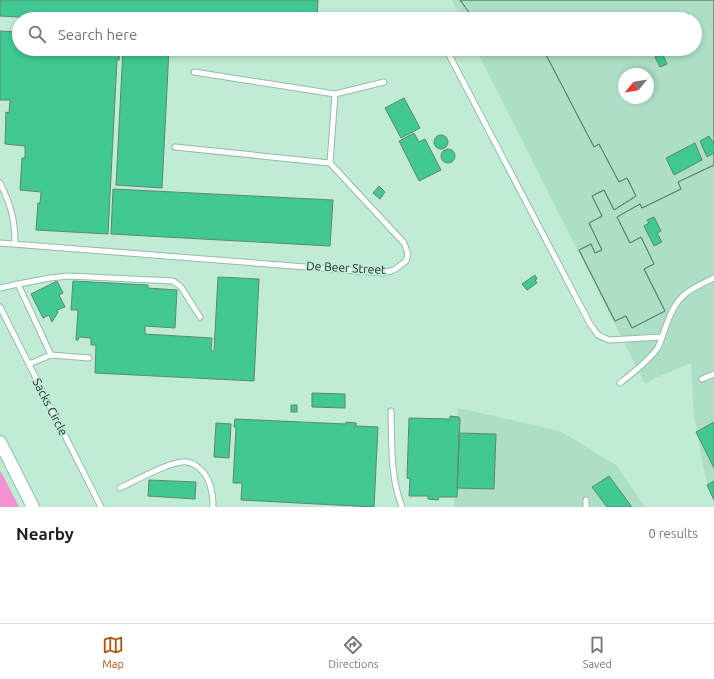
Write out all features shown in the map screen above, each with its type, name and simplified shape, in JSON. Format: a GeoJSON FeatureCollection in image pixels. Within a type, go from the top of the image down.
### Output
{"type":"FeatureCollection","features":[{"type":"Feature","properties":{"kind":"street"},"geometry":{"type":"LineString","coordinates":[[0,442],[33,507]]}},
{"type":"Feature","properties":{"kind":"lane"},"geometry":{"type":"LineString","coordinates":[[450,56],[590,324],[598,335],[608,340],[662,337]]}},
{"type":"Feature","properties":{"kind":"lane"},"geometry":{"type":"LineString","coordinates":[[194,72],[335,94],[384,82]]}},
{"type":"Feature","properties":{"kind":"lane"},"geometry":{"type":"LineString","coordinates":[[175,147],[330,163],[335,94]]}},
{"type":"Feature","properties":{"kind":"lane","name":"De Beer Street"},"geometry":{"type":"LineString","coordinates":[[0,243],[383,273],[394,270],[406,261],[408,254],[404,243],[330,163]]}},
{"type":"Feature","properties":{"kind":"lane"},"geometry":{"type":"LineString","coordinates":[[0,183],[15,223],[15,244]]}},
{"type":"Feature","properties":{"kind":"lane"},"geometry":{"type":"LineString","coordinates":[[0,288],[50,278],[69,276],[173,282],[181,287],[200,317]]}},
{"type":"Feature","properties":{"kind":"lane"},"geometry":{"type":"LineString","coordinates":[[620,383],[633,374],[657,348],[669,316],[680,297],[693,288],[714,278]]}},
{"type":"Feature","properties":{"kind":"lane"},"geometry":{"type":"LineString","coordinates":[[18,284],[52,355]]}},
{"type":"Feature","properties":{"kind":"lane","name":"Sacks Circle"},"geometry":{"type":"LineString","coordinates":[[0,307],[101,507]]}},
{"type":"Feature","properties":{"kind":"lane"},"geometry":{"type":"LineString","coordinates":[[29,364],[52,355],[89,358]]}},
{"type":"Feature","properties":{"kind":"lane"},"geometry":{"type":"LineString","coordinates":[[702,379],[714,374]]}},
{"type":"Feature","properties":{"kind":"lane"},"geometry":{"type":"LineString","coordinates":[[391,410],[394,479],[397,494],[402,507]]}},
{"type":"Feature","properties":{"kind":"lane"},"geometry":{"type":"LineString","coordinates":[[120,488],[177,462],[187,462],[196,465],[208,480],[211,487],[213,507]]}},
{"type":"Feature","properties":{"kind":"lane"},"geometry":{"type":"LineString","coordinates":[[586,500],[586,507]]}},
{"type":"Feature","properties":{"kind":"shaded area"},"geometry":{"type":"Polygon","coordinates":[[[452,0],[714,0],[714,503],[705,475],[694,417],[691,363],[655,378],[645,384],[480,56],[702,56],[702,12],[458,12],[452,0]]]}},
{"type":"Feature","properties":{"kind":"shaded area"},"geometry":{"type":"Polygon","coordinates":[[[458,408],[560,431],[616,465],[645,507],[454,507],[458,408]]]}},
{"type":"Feature","properties":{"kind":"shaded area"},"geometry":{"type":"Polygon","coordinates":[[[0,470],[19,507],[0,507],[0,470]]]}},
{"type":"Feature","properties":{"kind":"building"},"geometry":{"type":"Polygon","coordinates":[[[0,0],[318,0],[317,12],[12,12],[12,17],[0,16],[0,0]]]}},
{"type":"Feature","properties":{"kind":"building"},"geometry":{"type":"Polygon","coordinates":[[[460,0],[714,0],[714,144],[709,136],[700,141],[707,157],[714,153],[714,165],[678,182],[681,189],[642,208],[640,204],[617,217],[630,243],[641,237],[654,264],[644,269],[665,311],[632,328],[626,316],[615,321],[579,250],[591,244],[595,253],[602,250],[589,223],[602,216],[592,196],[604,190],[614,210],[636,196],[627,178],[619,182],[599,144],[594,147],[547,56],[657,56],[655,57],[660,67],[667,64],[663,56],[702,56],[702,12],[469,12],[460,0]],[[695,143],[666,158],[674,175],[702,160],[695,143]]]}},
{"type":"Feature","properties":{"kind":"building"},"geometry":{"type":"Polygon","coordinates":[[[460,0],[714,0],[714,165],[678,182],[681,189],[642,208],[640,204],[617,217],[630,243],[641,237],[654,264],[644,269],[665,311],[632,328],[626,316],[615,321],[579,250],[591,244],[595,253],[602,250],[589,223],[602,216],[592,196],[604,190],[614,210],[636,196],[627,178],[619,182],[599,144],[594,147],[547,56],[702,56],[702,12],[469,12],[460,0]]]}},
{"type":"Feature","properties":{"kind":"building"},"geometry":{"type":"Polygon","coordinates":[[[0,31],[12,32],[12,56],[119,56],[119,60],[117,60],[108,234],[36,230],[38,203],[40,203],[41,192],[20,190],[22,158],[25,158],[25,146],[5,144],[6,112],[9,113],[10,100],[0,100],[0,31]]]}},
{"type":"Feature","properties":{"kind":"building"},"geometry":{"type":"Polygon","coordinates":[[[123,56],[169,56],[162,188],[116,185],[123,56]]]}},
{"type":"Feature","properties":{"kind":"building"},"geometry":{"type":"Polygon","coordinates":[[[404,98],[420,128],[401,138],[385,108],[404,98]]]}},
{"type":"Feature","properties":{"kind":"building"},"geometry":{"type":"Polygon","coordinates":[[[414,133],[419,142],[425,139],[441,170],[419,181],[399,141],[414,133]]]}},
{"type":"Feature","properties":{"kind":"building"},"geometry":{"type":"Polygon","coordinates":[[[441,135],[446,137],[448,142],[446,147],[441,149],[436,147],[434,142],[436,137],[441,135]]]}},
{"type":"Feature","properties":{"kind":"building"},"geometry":{"type":"Polygon","coordinates":[[[448,149],[453,151],[455,156],[453,161],[448,163],[443,161],[441,156],[443,151],[448,149]]]}},
{"type":"Feature","properties":{"kind":"building"},"geometry":{"type":"Polygon","coordinates":[[[379,186],[385,192],[380,199],[373,193],[379,186]]]}},
{"type":"Feature","properties":{"kind":"building"},"geometry":{"type":"Polygon","coordinates":[[[113,189],[333,200],[330,246],[111,234],[113,189]]]}},
{"type":"Feature","properties":{"kind":"building"},"geometry":{"type":"Polygon","coordinates":[[[654,217],[661,231],[657,233],[662,242],[654,246],[644,226],[649,223],[647,220],[654,217]]]}},
{"type":"Feature","properties":{"kind":"building"},"geometry":{"type":"Polygon","coordinates":[[[535,275],[537,279],[535,280],[537,283],[527,290],[522,284],[535,275]]]}},
{"type":"Feature","properties":{"kind":"building"},"geometry":{"type":"Polygon","coordinates":[[[218,277],[259,279],[254,381],[95,373],[96,345],[91,345],[91,338],[79,337],[78,340],[76,340],[78,310],[71,310],[73,281],[148,285],[148,288],[177,290],[175,328],[145,326],[145,334],[212,338],[211,351],[214,351],[218,277]]]}},
{"type":"Feature","properties":{"kind":"building"},"geometry":{"type":"Polygon","coordinates":[[[57,281],[63,293],[59,295],[65,307],[57,310],[58,312],[52,322],[49,315],[43,318],[31,294],[57,281]]]}},
{"type":"Feature","properties":{"kind":"building"},"geometry":{"type":"Polygon","coordinates":[[[312,393],[345,394],[345,408],[312,407],[312,393]]]}},
{"type":"Feature","properties":{"kind":"building"},"geometry":{"type":"Polygon","coordinates":[[[291,405],[297,405],[297,412],[291,412],[291,405]]]}},
{"type":"Feature","properties":{"kind":"building"},"geometry":{"type":"Polygon","coordinates":[[[450,416],[459,417],[460,419],[457,497],[439,497],[438,500],[428,499],[428,496],[409,496],[410,479],[407,478],[409,418],[450,419],[450,416]]]}},
{"type":"Feature","properties":{"kind":"building"},"geometry":{"type":"Polygon","coordinates":[[[235,419],[346,424],[346,422],[356,423],[356,426],[378,427],[374,507],[241,500],[242,483],[233,483],[236,427],[234,427],[235,419]]]}},
{"type":"Feature","properties":{"kind":"building"},"geometry":{"type":"Polygon","coordinates":[[[714,422],[714,468],[696,432],[714,422]]]}},
{"type":"Feature","properties":{"kind":"building"},"geometry":{"type":"Polygon","coordinates":[[[216,423],[231,424],[229,458],[214,457],[216,423]]]}},
{"type":"Feature","properties":{"kind":"building"},"geometry":{"type":"Polygon","coordinates":[[[459,433],[496,434],[494,489],[457,488],[459,433]]]}},
{"type":"Feature","properties":{"kind":"building"},"geometry":{"type":"Polygon","coordinates":[[[609,476],[632,507],[607,507],[592,487],[609,476]]]}},
{"type":"Feature","properties":{"kind":"building"},"geometry":{"type":"Polygon","coordinates":[[[149,480],[196,482],[195,499],[148,496],[149,480]]]}},
{"type":"Feature","properties":{"kind":"building"},"geometry":{"type":"Polygon","coordinates":[[[714,481],[714,500],[707,485],[714,481]]]}}]}
